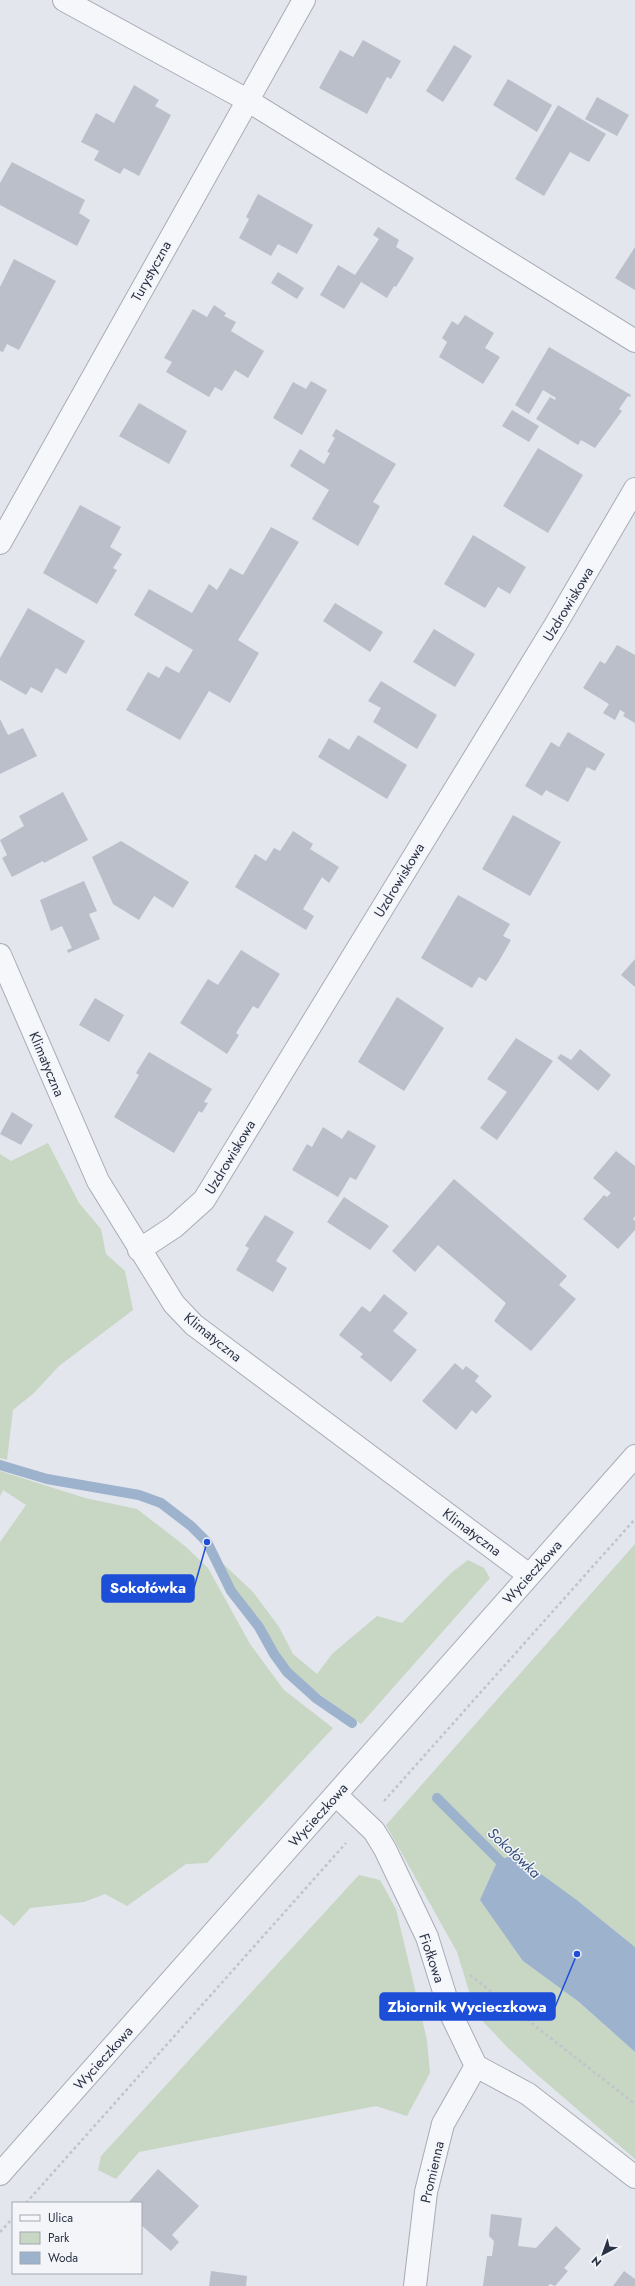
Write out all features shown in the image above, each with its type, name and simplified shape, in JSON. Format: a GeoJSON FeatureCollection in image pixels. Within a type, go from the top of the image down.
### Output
{"type":"FeatureCollection","features":[{"type":"Feature","properties":{"kind":"street"},"geometry":{"type":"LineString","coordinates":[[64,0],[247,100],[635,340]]}},
{"type":"Feature","properties":{"kind":"street","name":"Turystyczna"},"geometry":{"type":"LineString","coordinates":[[0,543],[304,0]]}},
{"type":"Feature","properties":{"kind":"street","name":"Uzdrowiskowa"},"geometry":{"type":"LineString","coordinates":[[139,1250],[174,1227],[204,1200],[552,631],[635,489]]}},
{"type":"Feature","properties":{"kind":"street","name":"Klimatyczna"},"geometry":{"type":"LineString","coordinates":[[0,955],[98,1181],[139,1250],[174,1304],[194,1325],[529,1575]]}},
{"type":"Feature","properties":{"kind":"street","name":"Wycieczkowa"},"geometry":{"type":"LineString","coordinates":[[0,2174],[635,1456]]}},
{"type":"Feature","properties":{"kind":"street","name":"Fiołkowa"},"geometry":{"type":"LineString","coordinates":[[336,1795],[374,1831],[384,1849],[427,1937],[451,2014],[476,2066]]}},
{"type":"Feature","properties":{"kind":"street"},"geometry":{"type":"LineString","coordinates":[[476,2066],[528,2094],[635,2177]]}},
{"type":"Feature","properties":{"kind":"street","name":"Promienna"},"geometry":{"type":"LineString","coordinates":[[415,2286],[426,2192],[443,2124],[476,2066]]}},
{"type":"Feature","properties":{"kind":"path"},"geometry":{"type":"LineString","coordinates":[[27,2202],[635,1518]]}},
{"type":"Feature","properties":{"kind":"path"},"geometry":{"type":"LineString","coordinates":[[468,1974],[635,2104]]}},
{"type":"Feature","properties":{"kind":"path"},"geometry":{"type":"LineString","coordinates":[[0,2232],[12,2219]]}},
{"type":"Feature","properties":{"kind":"green space"},"geometry":{"type":"Polygon","coordinates":[[[48,1143],[79,1203],[101,1229],[106,1254],[125,1271],[133,1310],[59,1366],[34,1393],[13,1410],[7,1460],[0,1458],[0,1154],[11,1161],[48,1143]]]}},
{"type":"Feature","properties":{"kind":"green space"},"geometry":{"type":"Polygon","coordinates":[[[0,1471],[85,1498],[137,1509],[185,1546],[208,1568],[250,1644],[284,1690],[333,1728],[207,1863],[186,1864],[127,1906],[105,1894],[84,1902],[30,1908],[14,1926],[0,1914],[0,1542],[26,1505],[3,1490],[0,1496],[0,1471]]]}},
{"type":"Feature","properties":{"kind":"green space"},"geometry":{"type":"Polygon","coordinates":[[[635,1544],[635,1947],[578,1901],[523,1961],[579,2002],[635,2052],[635,2159],[534,2072],[508,2048],[476,2014],[457,1952],[386,1825],[635,1544]]]}},
{"type":"Feature","properties":{"kind":"green space"},"geometry":{"type":"Polygon","coordinates":[[[218,1559],[253,1592],[279,1627],[293,1654],[317,1674],[333,1653],[377,1616],[402,1623],[451,1573],[468,1560],[484,1568],[490,1578],[361,1724],[323,1697],[285,1666],[260,1624],[231,1586],[218,1559]]]}},
{"type":"Feature","properties":{"kind":"green space"},"geometry":{"type":"Polygon","coordinates":[[[359,1875],[380,1880],[396,1909],[427,2040],[430,2073],[407,2116],[376,2106],[139,2152],[116,2179],[98,2170],[101,2156],[359,1875]]]}},
{"type":"Feature","properties":{"kind":"water"},"geometry":{"type":"Polygon","coordinates":[[[515,1855],[578,1901],[635,1947],[635,2052],[579,2002],[523,1961],[480,1900],[498,1860],[515,1855]]]}},
{"type":"Feature","properties":{"kind":"building"},"geometry":{"type":"Polygon","coordinates":[[[363,40],[401,61],[391,79],[387,77],[367,114],[319,88],[340,50],[353,57],[363,40]]]}},
{"type":"Feature","properties":{"kind":"building"},"geometry":{"type":"Polygon","coordinates":[[[454,45],[472,56],[443,102],[426,91],[454,45]]]}},
{"type":"Feature","properties":{"kind":"building"},"geometry":{"type":"Polygon","coordinates":[[[508,79],[552,105],[537,132],[493,105],[508,79]]]}},
{"type":"Feature","properties":{"kind":"building"},"geometry":{"type":"Polygon","coordinates":[[[134,85],[159,100],[155,106],[171,115],[139,176],[124,168],[120,174],[94,160],[99,151],[81,142],[96,113],[114,123],[134,85]]]}},
{"type":"Feature","properties":{"kind":"building"},"geometry":{"type":"Polygon","coordinates":[[[597,97],[629,115],[617,136],[585,119],[597,97]]]}},
{"type":"Feature","properties":{"kind":"building"},"geometry":{"type":"Polygon","coordinates":[[[558,105],[606,134],[589,162],[570,152],[544,196],[515,179],[558,105]]]}},
{"type":"Feature","properties":{"kind":"building"},"geometry":{"type":"Polygon","coordinates":[[[12,162],[85,200],[79,213],[90,220],[77,246],[0,205],[0,183],[12,162]]]}},
{"type":"Feature","properties":{"kind":"building"},"geometry":{"type":"Polygon","coordinates":[[[258,194],[313,225],[297,254],[278,244],[271,256],[239,238],[249,219],[246,217],[258,194]]]}},
{"type":"Feature","properties":{"kind":"building"},"geometry":{"type":"Polygon","coordinates":[[[378,227],[399,240],[396,247],[414,258],[396,287],[394,286],[387,298],[361,282],[344,309],[320,295],[338,265],[355,275],[379,239],[373,235],[378,227]]]}},
{"type":"Feature","properties":{"kind":"building"},"geometry":{"type":"Polygon","coordinates":[[[635,247],[635,290],[615,278],[635,247]]]}},
{"type":"Feature","properties":{"kind":"building"},"geometry":{"type":"Polygon","coordinates":[[[14,259],[56,281],[19,350],[7,344],[3,352],[0,351],[0,287],[14,259]]]}},
{"type":"Feature","properties":{"kind":"building"},"geometry":{"type":"Polygon","coordinates":[[[278,272],[304,288],[297,299],[271,283],[278,272]]]}},
{"type":"Feature","properties":{"kind":"building"},"geometry":{"type":"Polygon","coordinates":[[[214,305],[226,313],[224,316],[236,322],[231,331],[264,351],[248,378],[235,370],[222,391],[215,387],[209,397],[166,372],[172,362],[164,358],[193,309],[207,317],[214,305]]]}},
{"type":"Feature","properties":{"kind":"building"},"geometry":{"type":"Polygon","coordinates":[[[465,315],[494,333],[485,348],[500,357],[483,384],[439,357],[447,342],[442,338],[452,321],[458,325],[465,315]]]}},
{"type":"Feature","properties":{"kind":"building"},"geometry":{"type":"Polygon","coordinates":[[[549,347],[631,395],[630,397],[628,396],[619,409],[622,411],[595,448],[581,440],[578,445],[536,419],[550,397],[555,400],[556,398],[543,390],[529,414],[515,405],[549,347]]]}},
{"type":"Feature","properties":{"kind":"building"},"geometry":{"type":"Polygon","coordinates":[[[311,381],[327,390],[302,435],[273,418],[293,382],[306,389],[311,381]]]}},
{"type":"Feature","properties":{"kind":"building"},"geometry":{"type":"Polygon","coordinates":[[[139,403],[187,431],[169,464],[119,436],[139,403]]]}},
{"type":"Feature","properties":{"kind":"building"},"geometry":{"type":"Polygon","coordinates":[[[512,410],[539,426],[529,442],[502,426],[512,410]]]}},
{"type":"Feature","properties":{"kind":"building"},"geometry":{"type":"Polygon","coordinates":[[[336,429],[396,464],[373,502],[380,506],[358,546],[312,519],[329,490],[290,466],[300,449],[324,464],[330,453],[327,452],[335,438],[332,436],[336,429]]]}},
{"type":"Feature","properties":{"kind":"building"},"geometry":{"type":"Polygon","coordinates":[[[538,448],[583,475],[548,533],[503,506],[538,448]]]}},
{"type":"Feature","properties":{"kind":"building"},"geometry":{"type":"Polygon","coordinates":[[[80,505],[121,527],[110,547],[122,554],[113,568],[117,570],[97,604],[43,573],[80,505]]]}},
{"type":"Feature","properties":{"kind":"building"},"geometry":{"type":"Polygon","coordinates":[[[271,527],[299,542],[238,640],[259,653],[230,703],[209,691],[180,740],[126,710],[148,672],[159,678],[166,666],[179,673],[193,650],[134,615],[149,589],[192,613],[209,584],[217,590],[230,568],[243,575],[271,527]]]}},
{"type":"Feature","properties":{"kind":"building"},"geometry":{"type":"Polygon","coordinates":[[[473,535],[526,567],[510,594],[498,587],[485,608],[444,584],[473,535]]]}},
{"type":"Feature","properties":{"kind":"building"},"geometry":{"type":"Polygon","coordinates":[[[335,603],[383,632],[370,652],[323,621],[335,603]]]}},
{"type":"Feature","properties":{"kind":"building"},"geometry":{"type":"Polygon","coordinates":[[[28,608],[85,641],[66,674],[56,668],[42,693],[31,687],[26,695],[0,680],[0,658],[28,608]]]}},
{"type":"Feature","properties":{"kind":"building"},"geometry":{"type":"Polygon","coordinates":[[[434,629],[475,654],[455,687],[413,662],[434,629]]]}},
{"type":"Feature","properties":{"kind":"building"},"geometry":{"type":"Polygon","coordinates":[[[617,645],[635,655],[635,723],[623,716],[625,713],[620,710],[615,720],[603,713],[609,704],[583,688],[600,661],[605,664],[617,645]]]}},
{"type":"Feature","properties":{"kind":"building"},"geometry":{"type":"Polygon","coordinates":[[[381,681],[437,715],[417,749],[373,722],[381,708],[368,701],[381,681]]]}},
{"type":"Feature","properties":{"kind":"building"},"geometry":{"type":"Polygon","coordinates":[[[0,719],[8,735],[23,728],[37,756],[0,774],[0,719]]]}},
{"type":"Feature","properties":{"kind":"building"},"geometry":{"type":"Polygon","coordinates":[[[568,732],[605,754],[595,771],[587,767],[568,802],[546,790],[542,796],[525,786],[551,742],[559,747],[568,732]]]}},
{"type":"Feature","properties":{"kind":"building"},"geometry":{"type":"Polygon","coordinates":[[[358,735],[407,765],[387,799],[318,757],[329,738],[349,750],[358,735]]]}},
{"type":"Feature","properties":{"kind":"building"},"geometry":{"type":"Polygon","coordinates":[[[63,792],[88,840],[44,863],[43,861],[12,877],[2,858],[7,855],[0,840],[24,826],[19,816],[63,792]]]}},
{"type":"Feature","properties":{"kind":"building"},"geometry":{"type":"Polygon","coordinates":[[[513,815],[561,842],[530,896],[482,869],[513,815]]]}},
{"type":"Feature","properties":{"kind":"building"},"geometry":{"type":"Polygon","coordinates":[[[293,831],[313,844],[310,849],[339,867],[329,883],[322,877],[303,909],[314,916],[306,930],[235,887],[255,854],[266,861],[274,848],[280,851],[293,831]]]}},
{"type":"Feature","properties":{"kind":"building"},"geometry":{"type":"Polygon","coordinates":[[[121,841],[189,882],[173,908],[154,896],[139,920],[113,904],[92,857],[121,841]]]}},
{"type":"Feature","properties":{"kind":"building"},"geometry":{"type":"Polygon","coordinates":[[[84,881],[97,911],[89,914],[100,939],[68,953],[67,950],[72,948],[62,926],[51,931],[40,900],[84,881]]]}},
{"type":"Feature","properties":{"kind":"building"},"geometry":{"type":"Polygon","coordinates":[[[458,895],[510,924],[503,936],[511,940],[499,961],[486,981],[479,977],[472,988],[421,958],[458,895]]]}},
{"type":"Feature","properties":{"kind":"building"},"geometry":{"type":"Polygon","coordinates":[[[241,950],[280,974],[258,1009],[253,1006],[236,1033],[239,1035],[227,1054],[180,1023],[208,979],[218,985],[241,950]]]}},
{"type":"Feature","properties":{"kind":"building"},"geometry":{"type":"Polygon","coordinates":[[[635,959],[635,987],[621,975],[635,959]]]}},
{"type":"Feature","properties":{"kind":"building"},"geometry":{"type":"Polygon","coordinates":[[[397,997],[444,1028],[404,1091],[358,1062],[397,997]]]}},
{"type":"Feature","properties":{"kind":"building"},"geometry":{"type":"Polygon","coordinates":[[[95,998],[124,1015],[109,1042],[79,1025],[95,998]]]}},
{"type":"Feature","properties":{"kind":"building"},"geometry":{"type":"Polygon","coordinates":[[[516,1038],[553,1061],[497,1140],[480,1128],[507,1092],[487,1079],[516,1038]]]}},
{"type":"Feature","properties":{"kind":"building"},"geometry":{"type":"Polygon","coordinates":[[[580,1049],[611,1075],[598,1091],[557,1058],[561,1054],[571,1060],[580,1049]]]}},
{"type":"Feature","properties":{"kind":"building"},"geometry":{"type":"Polygon","coordinates":[[[149,1052],[212,1089],[204,1102],[208,1103],[202,1113],[199,1111],[174,1153],[114,1117],[139,1075],[136,1073],[149,1052]]]}},
{"type":"Feature","properties":{"kind":"building"},"geometry":{"type":"Polygon","coordinates":[[[12,1112],[33,1125],[21,1145],[0,1134],[12,1112]]]}},
{"type":"Feature","properties":{"kind":"building"},"geometry":{"type":"Polygon","coordinates":[[[323,1127],[342,1139],[348,1130],[376,1146],[356,1180],[350,1177],[338,1197],[292,1170],[307,1144],[312,1147],[323,1127]]]}},
{"type":"Feature","properties":{"kind":"building"},"geometry":{"type":"Polygon","coordinates":[[[616,1151],[635,1166],[635,1216],[633,1219],[635,1221],[635,1230],[618,1249],[583,1219],[604,1195],[607,1197],[611,1193],[593,1178],[616,1151]]]}},
{"type":"Feature","properties":{"kind":"building"},"geometry":{"type":"Polygon","coordinates":[[[454,1179],[567,1276],[559,1285],[576,1299],[531,1351],[494,1321],[506,1303],[438,1245],[415,1272],[392,1251],[454,1179]]]}},
{"type":"Feature","properties":{"kind":"building"},"geometry":{"type":"Polygon","coordinates":[[[344,1197],[389,1226],[370,1250],[327,1222],[344,1197]]]}},
{"type":"Feature","properties":{"kind":"building"},"geometry":{"type":"Polygon","coordinates":[[[265,1215],[294,1232],[276,1261],[287,1268],[273,1292],[236,1270],[249,1248],[245,1246],[265,1215]]]}},
{"type":"Feature","properties":{"kind":"building"},"geometry":{"type":"Polygon","coordinates":[[[384,1294],[408,1313],[393,1331],[417,1350],[391,1382],[360,1357],[363,1354],[339,1335],[362,1306],[370,1312],[384,1294]]]}},
{"type":"Feature","properties":{"kind":"building"},"geometry":{"type":"Polygon","coordinates":[[[455,1363],[463,1370],[466,1366],[479,1376],[475,1381],[492,1396],[476,1414],[472,1410],[456,1430],[422,1401],[455,1363]]]}},
{"type":"Feature","properties":{"kind":"building"},"geometry":{"type":"Polygon","coordinates":[[[158,2169],[199,2206],[172,2235],[179,2242],[171,2251],[142,2226],[142,2202],[129,2202],[158,2169]]]}},
{"type":"Feature","properties":{"kind":"building"},"geometry":{"type":"Polygon","coordinates":[[[491,2214],[522,2218],[518,2246],[536,2248],[556,2226],[581,2249],[564,2268],[568,2271],[555,2286],[550,2284],[548,2286],[483,2286],[487,2256],[492,2256],[494,2241],[489,2236],[491,2214]]]}},
{"type":"Feature","properties":{"kind":"building"},"geometry":{"type":"Polygon","coordinates":[[[211,2271],[247,2276],[246,2286],[209,2286],[211,2271]]]}},
{"type":"Feature","properties":{"kind":"building"},"geometry":{"type":"Polygon","coordinates":[[[624,2271],[635,2279],[635,2286],[613,2286],[624,2271]]]}},
{"type":"Feature","properties":{"kind":"waterway","name":"Sokołówka"},"geometry":{"type":"LineString","coordinates":[[0,1465],[47,1479],[139,1495],[161,1503],[191,1526],[207,1542],[231,1591],[259,1627],[274,1654],[287,1672],[317,1699],[352,1723]]}},
{"type":"Feature","properties":{"kind":"waterway","name":"Sokołówka"},"geometry":{"type":"LineString","coordinates":[[437,1798],[508,1869]]}},
{"type":"Feature","properties":{"kind":"place","name":"Sokołówka"},"geometry":{"type":"Point","coordinates":[207,1542]}},
{"type":"Feature","properties":{"kind":"place","name":"Zbiornik Wycieczkowa"},"geometry":{"type":"Point","coordinates":[577,1954]}}]}
